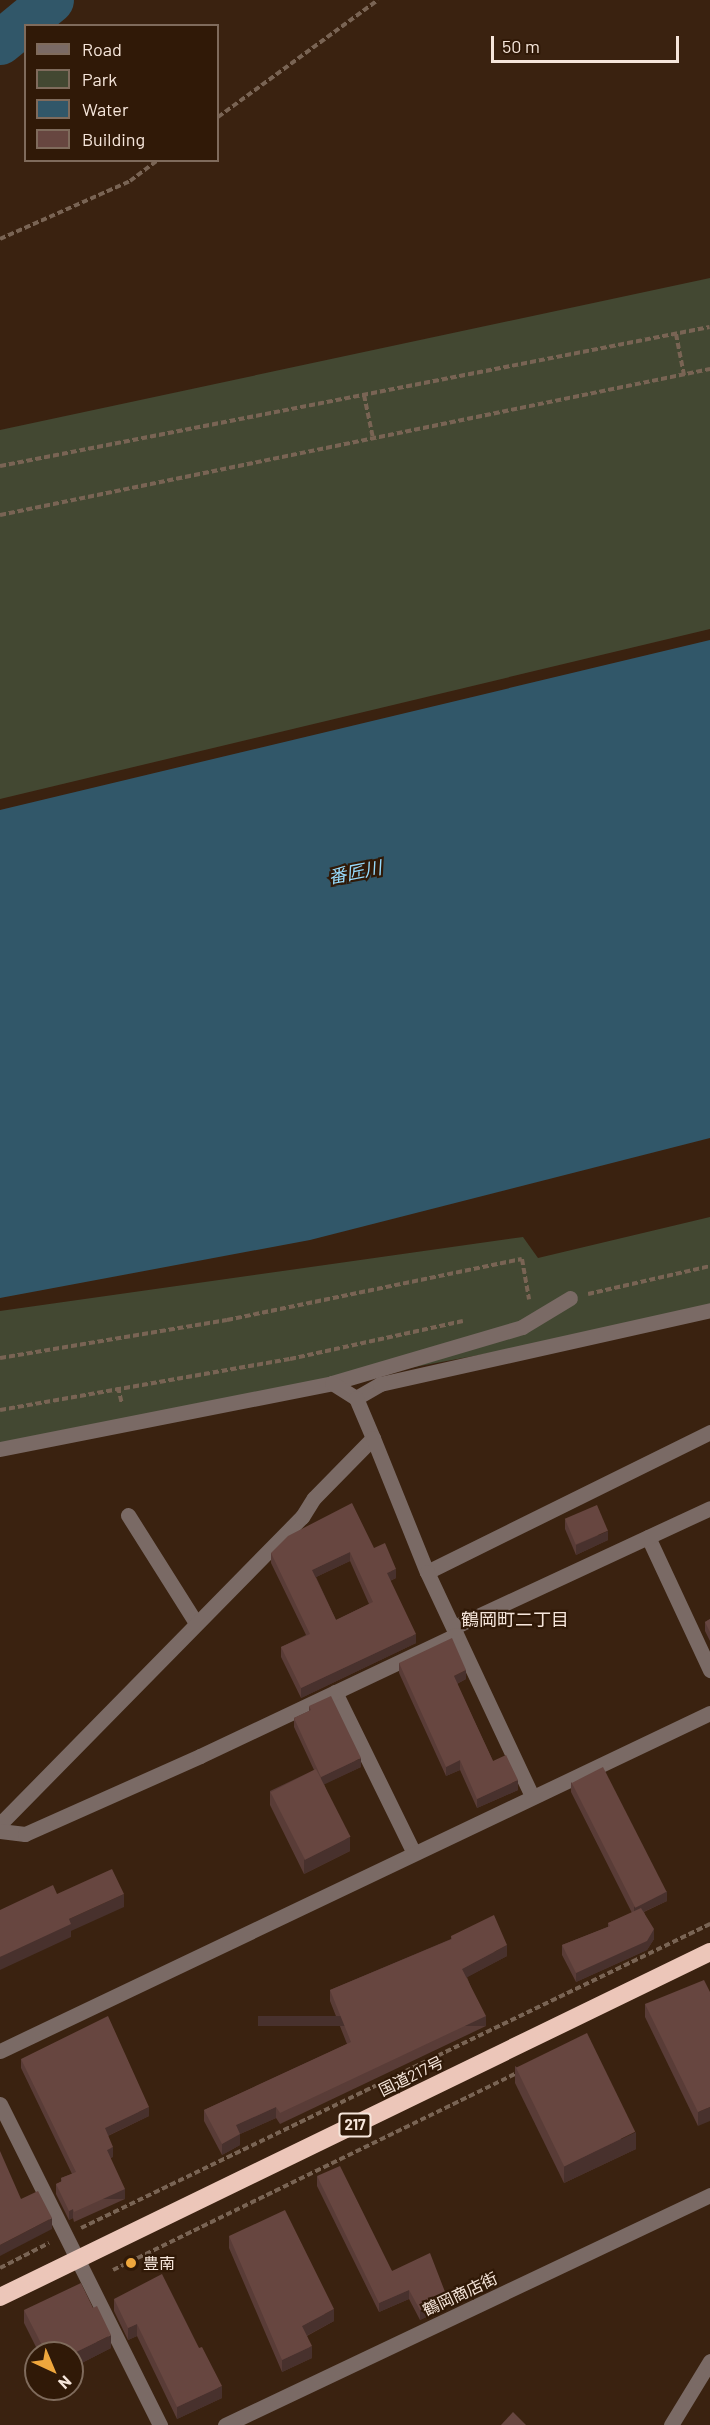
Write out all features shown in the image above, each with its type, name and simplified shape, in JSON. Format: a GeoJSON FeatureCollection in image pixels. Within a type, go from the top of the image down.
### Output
{"type":"FeatureCollection","features":[{"type":"Feature","properties":{"kind":"highway","name":"国道217号"},"geometry":{"type":"LineString","coordinates":[[0,2297],[710,1952]]}},
{"type":"Feature","properties":{"kind":"street"},"geometry":{"type":"LineString","coordinates":[[0,1449],[332,1383],[522,1327],[570,1298]]}},
{"type":"Feature","properties":{"kind":"street"},"geometry":{"type":"LineString","coordinates":[[356,1398],[380,1384],[710,1310]]}},
{"type":"Feature","properties":{"kind":"street"},"geometry":{"type":"LineString","coordinates":[[332,1383],[356,1398],[427,1572],[532,1796]]}},
{"type":"Feature","properties":{"kind":"street"},"geometry":{"type":"LineString","coordinates":[[427,1572],[710,1432]]}},
{"type":"Feature","properties":{"kind":"street"},"geometry":{"type":"LineString","coordinates":[[0,1824],[302,1517],[314,1498],[373,1438]]}},
{"type":"Feature","properties":{"kind":"street"},"geometry":{"type":"LineString","coordinates":[[0,1831],[25,1834],[335,1692],[455,1631],[710,1508]]}},
{"type":"Feature","properties":{"kind":"street"},"geometry":{"type":"LineString","coordinates":[[128,1515],[196,1623]]}},
{"type":"Feature","properties":{"kind":"street"},"geometry":{"type":"LineString","coordinates":[[648,1537],[710,1670]]}},
{"type":"Feature","properties":{"kind":"street"},"geometry":{"type":"LineString","coordinates":[[335,1692],[414,1853]]}},
{"type":"Feature","properties":{"kind":"street"},"geometry":{"type":"LineString","coordinates":[[0,2051],[710,1713]]}},
{"type":"Feature","properties":{"kind":"street"},"geometry":{"type":"LineString","coordinates":[[0,2104],[80,2260],[160,2425]]}},
{"type":"Feature","properties":{"kind":"street","name":"鶴岡商店街"},"geometry":{"type":"LineString","coordinates":[[225,2425],[710,2195]]}},
{"type":"Feature","properties":{"kind":"street"},"geometry":{"type":"LineString","coordinates":[[671,2425],[710,2361]]}},
{"type":"Feature","properties":{"kind":"path"},"geometry":{"type":"LineString","coordinates":[[219,116],[378,0]]}},
{"type":"Feature","properties":{"kind":"path"},"geometry":{"type":"LineString","coordinates":[[0,239],[130,181],[155,162]]}},
{"type":"Feature","properties":{"kind":"path"},"geometry":{"type":"LineString","coordinates":[[0,466],[710,327]]}},
{"type":"Feature","properties":{"kind":"path"},"geometry":{"type":"LineString","coordinates":[[676,334],[684,375]]}},
{"type":"Feature","properties":{"kind":"path"},"geometry":{"type":"LineString","coordinates":[[0,515],[710,369]]}},
{"type":"Feature","properties":{"kind":"path"},"geometry":{"type":"LineString","coordinates":[[364,395],[373,438]]}},
{"type":"Feature","properties":{"kind":"path"},"geometry":{"type":"LineString","coordinates":[[0,1358],[227,1320],[522,1259],[530,1306]]}},
{"type":"Feature","properties":{"kind":"path"},"geometry":{"type":"LineString","coordinates":[[570,1298],[710,1266]]}},
{"type":"Feature","properties":{"kind":"path"},"geometry":{"type":"LineString","coordinates":[[0,1410],[290,1359],[473,1319]]}},
{"type":"Feature","properties":{"kind":"path"},"geometry":{"type":"LineString","coordinates":[[80,2228],[710,1924]]}},
{"type":"Feature","properties":{"kind":"path"},"geometry":{"type":"LineString","coordinates":[[113,2270],[527,2068]]}},
{"type":"Feature","properties":{"kind":"path"},"geometry":{"type":"LineString","coordinates":[[0,2268],[55,2240]]}},
{"type":"Feature","properties":{"kind":"green space"},"geometry":{"type":"Polygon","coordinates":[[[710,278],[710,629],[0,799],[0,430],[710,278]]]}},
{"type":"Feature","properties":{"kind":"green space"},"geometry":{"type":"Polygon","coordinates":[[[710,1217],[710,1312],[0,1444],[0,1311],[523,1237],[538,1258],[710,1217]]]}},
{"type":"Feature","properties":{"kind":"water","name":"番匠川"},"geometry":{"type":"Polygon","coordinates":[[[710,640],[710,1138],[310,1240],[0,1298],[0,810],[710,640]]]}},
{"type":"Feature","properties":{"kind":"building"},"geometry":{"type":"Polygon","coordinates":[[[352,1503],[374,1548],[385,1543],[396,1569],[387,1573],[416,1634],[301,1688],[281,1647],[310,1634],[271,1553],[288,1536],[352,1503]],[[350,1552],[312,1570],[336,1620],[373,1602],[350,1552]]]}},
{"type":"Feature","properties":{"kind":"building"},"geometry":{"type":"Polygon","coordinates":[[[597,1505],[608,1531],[576,1544],[565,1519],[597,1505]]]}},
{"type":"Feature","properties":{"kind":"building"},"geometry":{"type":"Polygon","coordinates":[[[710,1619],[710,1632],[705,1622],[710,1619]]]}},
{"type":"Feature","properties":{"kind":"building"},"geometry":{"type":"Polygon","coordinates":[[[452,1638],[466,1670],[454,1676],[493,1761],[506,1755],[518,1780],[477,1799],[460,1760],[446,1767],[399,1663],[452,1638]]]}},
{"type":"Feature","properties":{"kind":"building"},"geometry":{"type":"Polygon","coordinates":[[[331,1696],[361,1758],[321,1777],[294,1718],[311,1710],[309,1706],[331,1696]]]}},
{"type":"Feature","properties":{"kind":"building"},"geometry":{"type":"Polygon","coordinates":[[[603,1767],[667,1892],[635,1908],[572,1783],[603,1767]]]}},
{"type":"Feature","properties":{"kind":"building"},"geometry":{"type":"Polygon","coordinates":[[[316,1769],[351,1837],[305,1860],[271,1792],[316,1769]]]}},
{"type":"Feature","properties":{"kind":"building"},"geometry":{"type":"Polygon","coordinates":[[[112,1869],[124,1894],[69,1919],[71,1924],[0,1957],[0,1910],[53,1885],[57,1894],[112,1869]]]}},
{"type":"Feature","properties":{"kind":"building"},"geometry":{"type":"Polygon","coordinates":[[[641,1908],[654,1929],[647,1941],[576,1973],[562,1945],[610,1926],[608,1923],[641,1908]]]}},
{"type":"Feature","properties":{"kind":"building"},"geometry":{"type":"Polygon","coordinates":[[[494,1915],[507,1945],[462,1969],[486,2016],[280,2113],[276,2107],[236,2125],[240,2134],[222,2144],[204,2110],[351,2042],[330,1990],[452,1939],[451,1936],[494,1915]]]}},
{"type":"Feature","properties":{"kind":"building"},"geometry":{"type":"Polygon","coordinates":[[[704,1980],[710,1992],[710,2107],[698,2112],[645,2004],[704,1980]]]}},
{"type":"Feature","properties":{"kind":"building"},"geometry":{"type":"Polygon","coordinates":[[[108,2016],[149,2107],[105,2128],[113,2147],[107,2150],[125,2189],[74,2212],[73,2209],[69,2211],[56,2184],[62,2181],[61,2178],[76,2172],[21,2059],[108,2016]]]}},
{"type":"Feature","properties":{"kind":"building"},"geometry":{"type":"Polygon","coordinates":[[[587,2033],[635,2132],[564,2166],[516,2068],[587,2033]]]}},
{"type":"Feature","properties":{"kind":"building"},"geometry":{"type":"Polygon","coordinates":[[[0,2151],[21,2199],[38,2191],[52,2218],[0,2245],[0,2151]]]}},
{"type":"Feature","properties":{"kind":"building"},"geometry":{"type":"Polygon","coordinates":[[[340,2166],[392,2271],[430,2253],[447,2297],[420,2310],[409,2290],[379,2303],[317,2176],[340,2166]]]}},
{"type":"Feature","properties":{"kind":"building"},"geometry":{"type":"Polygon","coordinates":[[[285,2210],[334,2309],[302,2326],[312,2346],[282,2360],[229,2236],[285,2210]]]}},
{"type":"Feature","properties":{"kind":"building"},"geometry":{"type":"Polygon","coordinates":[[[162,2274],[199,2348],[202,2347],[222,2386],[177,2407],[137,2324],[128,2328],[114,2299],[162,2274]]]}},
{"type":"Feature","properties":{"kind":"building"},"geometry":{"type":"Polygon","coordinates":[[[81,2283],[93,2308],[97,2306],[111,2335],[84,2348],[84,2341],[40,2341],[24,2310],[81,2283]]]}},
{"type":"Feature","properties":{"kind":"building"},"geometry":{"type":"Polygon","coordinates":[[[513,2412],[526,2425],[501,2425],[513,2412]]]}},
{"type":"Feature","properties":{"kind":"waterway"},"geometry":{"type":"LineString","coordinates":[[0,42],[51,0]]}},
{"type":"Feature","properties":{"kind":"place","name":"豊南"},"geometry":{"type":"Point","coordinates":[131,2263]}},
{"type":"Feature","properties":{"kind":"district","name":"鶴岡町二丁目"},"geometry":{"type":"Point","coordinates":[515,1619]}}]}
